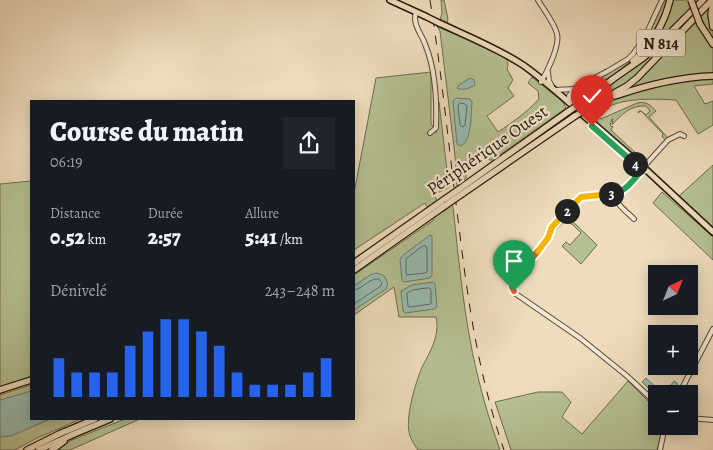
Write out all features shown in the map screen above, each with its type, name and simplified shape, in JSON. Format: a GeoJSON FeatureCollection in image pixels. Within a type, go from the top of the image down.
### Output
{"type":"FeatureCollection","features":[{"type":"Feature","properties":{"kind":"highway"},"geometry":{"type":"LineString","coordinates":[[613,79],[651,42],[665,18],[670,0]]}},
{"type":"Feature","properties":{"kind":"highway"},"geometry":{"type":"LineString","coordinates":[[691,0],[700,24],[713,44]]}},
{"type":"Feature","properties":{"kind":"highway","name":"Périphérique Ouest"},"geometry":{"type":"LineString","coordinates":[[355,269],[460,192],[517,147],[643,58],[703,0]]}},
{"type":"Feature","properties":{"kind":"highway"},"geometry":{"type":"LineString","coordinates":[[712,2],[713,28]]}},
{"type":"Feature","properties":{"kind":"highway"},"geometry":{"type":"LineString","coordinates":[[588,108],[627,86],[637,78],[712,2]]}},
{"type":"Feature","properties":{"kind":"highway","name":"Périphérique Ouest"},"geometry":{"type":"LineString","coordinates":[[572,108],[588,108],[614,96],[684,78],[713,76]]}},
{"type":"Feature","properties":{"kind":"highway","name":"Périphérique Ouest"},"geometry":{"type":"LineString","coordinates":[[355,261],[430,213]]}},
{"type":"Feature","properties":{"kind":"highway"},"geometry":{"type":"LineString","coordinates":[[0,391],[30,382]]}},
{"type":"Feature","properties":{"kind":"highway"},"geometry":{"type":"LineString","coordinates":[[82,424],[88,420]]}},
{"type":"Feature","properties":{"kind":"highway"},"geometry":{"type":"LineString","coordinates":[[27,450],[92,420]]}},
{"type":"Feature","properties":{"kind":"highway"},"geometry":{"type":"LineString","coordinates":[[39,450],[108,420]]}},
{"type":"Feature","properties":{"kind":"highway"},"geometry":{"type":"LineString","coordinates":[[52,450],[74,434]]}},
{"type":"Feature","properties":{"kind":"main road"},"geometry":{"type":"LineString","coordinates":[[390,0],[523,65],[541,81],[554,89],[572,108],[598,128],[685,209],[713,232]]}},
{"type":"Feature","properties":{"kind":"main road"},"geometry":{"type":"LineString","coordinates":[[513,59],[643,169]]}},
{"type":"Feature","properties":{"kind":"street"},"geometry":{"type":"LineString","coordinates":[[538,0],[555,28],[558,37],[548,70],[541,81]]}},
{"type":"Feature","properties":{"kind":"street"},"geometry":{"type":"LineString","coordinates":[[548,70],[549,81],[554,89],[572,89],[622,63],[633,54],[644,39],[662,0]]}},
{"type":"Feature","properties":{"kind":"street"},"geometry":{"type":"LineString","coordinates":[[416,12],[414,20],[426,46],[436,101],[436,128],[430,133]]}},
{"type":"Feature","properties":{"kind":"street"},"geometry":{"type":"LineString","coordinates":[[535,74],[542,74],[548,70]]}},
{"type":"Feature","properties":{"kind":"street"},"geometry":{"type":"LineString","coordinates":[[572,89],[569,96],[572,108]]}},
{"type":"Feature","properties":{"kind":"street"},"geometry":{"type":"LineString","coordinates":[[648,396],[580,338],[516,294],[512,287],[514,280],[548,238],[552,227],[579,199],[584,196],[615,194],[623,190],[668,140],[680,134],[684,136]]}},
{"type":"Feature","properties":{"kind":"street"},"geometry":{"type":"LineString","coordinates":[[615,194],[618,204],[634,219]]}},
{"type":"Feature","properties":{"kind":"street"},"geometry":{"type":"LineString","coordinates":[[684,385],[713,330]]}},
{"type":"Feature","properties":{"kind":"street"},"geometry":{"type":"LineString","coordinates":[[698,419],[713,420]]}},
{"type":"Feature","properties":{"kind":"street"},"geometry":{"type":"LineString","coordinates":[[660,450],[663,435]]}},
{"type":"Feature","properties":{"kind":"green space"},"geometry":{"type":"Polygon","coordinates":[[[441,0],[444,0],[448,19],[447,23],[440,20],[442,13],[441,0]]]}},
{"type":"Feature","properties":{"kind":"green space"},"geometry":{"type":"Polygon","coordinates":[[[664,0],[668,0],[659,26],[641,51],[598,86],[576,101],[572,99],[570,95],[628,61],[634,55],[649,32],[664,0]]]}},
{"type":"Feature","properties":{"kind":"green space"},"geometry":{"type":"Polygon","coordinates":[[[673,0],[688,0],[691,8],[656,44],[654,42],[666,21],[673,0]]]}},
{"type":"Feature","properties":{"kind":"green space"},"geometry":{"type":"Polygon","coordinates":[[[711,4],[709,18],[713,30],[713,41],[704,28],[700,15],[711,4]]]}},
{"type":"Feature","properties":{"kind":"green space"},"geometry":{"type":"Polygon","coordinates":[[[693,14],[694,16],[636,77],[617,90],[580,109],[578,107],[657,50],[693,14]]]}},
{"type":"Feature","properties":{"kind":"green space"},"geometry":{"type":"Polygon","coordinates":[[[696,20],[713,48],[713,73],[670,78],[627,88],[640,78],[696,20]]]}},
{"type":"Feature","properties":{"kind":"green space"},"geometry":{"type":"Polygon","coordinates":[[[437,26],[507,60],[507,69],[513,80],[508,88],[514,96],[487,116],[498,132],[520,117],[539,99],[538,91],[528,83],[532,77],[563,102],[566,108],[493,160],[482,154],[466,167],[466,178],[457,186],[440,31],[437,26]]]}},
{"type":"Feature","properties":{"kind":"green space"},"geometry":{"type":"Polygon","coordinates":[[[431,72],[431,123],[436,133],[439,102],[449,187],[434,195],[443,212],[452,205],[453,207],[462,290],[472,353],[490,422],[500,450],[418,450],[410,436],[410,410],[417,380],[436,336],[436,317],[399,317],[394,287],[355,314],[355,274],[434,220],[425,203],[355,249],[355,188],[376,78],[431,72]]]}},
{"type":"Feature","properties":{"kind":"green space"},"geometry":{"type":"Polygon","coordinates":[[[713,78],[713,84],[694,86],[705,104],[713,101],[713,125],[698,134],[676,100],[646,99],[623,102],[612,105],[598,116],[601,119],[637,103],[645,103],[656,111],[649,117],[668,138],[666,140],[662,137],[663,134],[641,111],[646,115],[650,111],[646,106],[635,107],[622,114],[612,125],[612,119],[610,125],[613,126],[611,130],[645,160],[638,158],[585,113],[616,99],[647,89],[679,82],[713,78]]]}},
{"type":"Feature","properties":{"kind":"green space"},"geometry":{"type":"Polygon","coordinates":[[[713,165],[713,227],[679,196],[713,165]]]}},
{"type":"Feature","properties":{"kind":"green space"},"geometry":{"type":"Polygon","coordinates":[[[30,181],[30,378],[0,388],[0,184],[30,181]]]}},
{"type":"Feature","properties":{"kind":"green space"},"geometry":{"type":"Polygon","coordinates":[[[662,192],[713,237],[713,260],[653,203],[662,192]]]}},
{"type":"Feature","properties":{"kind":"green space"},"geometry":{"type":"Polygon","coordinates":[[[567,216],[597,245],[581,264],[562,246],[566,242],[570,245],[581,233],[566,220],[555,231],[556,227],[567,216]]]}},
{"type":"Feature","properties":{"kind":"green space"},"geometry":{"type":"Polygon","coordinates":[[[628,381],[648,401],[648,435],[661,435],[657,450],[511,450],[495,402],[538,392],[562,392],[571,402],[562,417],[582,434],[628,381]]]}},
{"type":"Feature","properties":{"kind":"green space"},"geometry":{"type":"Polygon","coordinates":[[[30,385],[30,420],[79,420],[15,450],[0,450],[0,395],[30,385]]]}},
{"type":"Feature","properties":{"kind":"green space"},"geometry":{"type":"Polygon","coordinates":[[[122,420],[138,420],[70,450],[56,450],[72,440],[122,420]]]}},
{"type":"Feature","properties":{"kind":"water"},"geometry":{"type":"Polygon","coordinates":[[[470,78],[474,80],[475,85],[464,89],[457,88],[459,85],[470,78]]]}},
{"type":"Feature","properties":{"kind":"water"},"geometry":{"type":"Polygon","coordinates":[[[456,98],[470,99],[472,102],[469,133],[465,143],[461,146],[457,144],[453,101],[456,98]]]}},
{"type":"Feature","properties":{"kind":"water"},"geometry":{"type":"Polygon","coordinates":[[[430,235],[432,236],[432,275],[430,278],[404,282],[402,280],[400,260],[402,256],[430,235]]]}},
{"type":"Feature","properties":{"kind":"water"},"geometry":{"type":"Polygon","coordinates":[[[376,273],[383,275],[386,278],[386,289],[355,309],[355,285],[376,273]]]}},
{"type":"Feature","properties":{"kind":"water"},"geometry":{"type":"Polygon","coordinates":[[[433,282],[435,284],[437,307],[405,313],[403,311],[401,291],[412,285],[433,282]]]}},
{"type":"Feature","properties":{"kind":"water"},"geometry":{"type":"Polygon","coordinates":[[[646,378],[654,385],[648,385],[648,388],[642,382],[646,378]]]}},
{"type":"Feature","properties":{"kind":"water"},"geometry":{"type":"Polygon","coordinates":[[[674,381],[678,385],[671,385],[674,381]]]}},
{"type":"Feature","properties":{"kind":"water"},"geometry":{"type":"Polygon","coordinates":[[[30,391],[30,420],[48,420],[11,436],[0,437],[0,400],[30,391]]]}},
{"type":"Feature","properties":{"kind":"railway"},"geometry":{"type":"LineString","coordinates":[[430,0],[471,312],[481,367],[504,450]]}},
{"type":"Feature","properties":{"kind":"route"},"geometry":{"type":"LineString","coordinates":[[514,291],[512,287],[514,280],[550,236],[552,227],[581,197],[621,192],[642,170],[592,126]]}}]}
